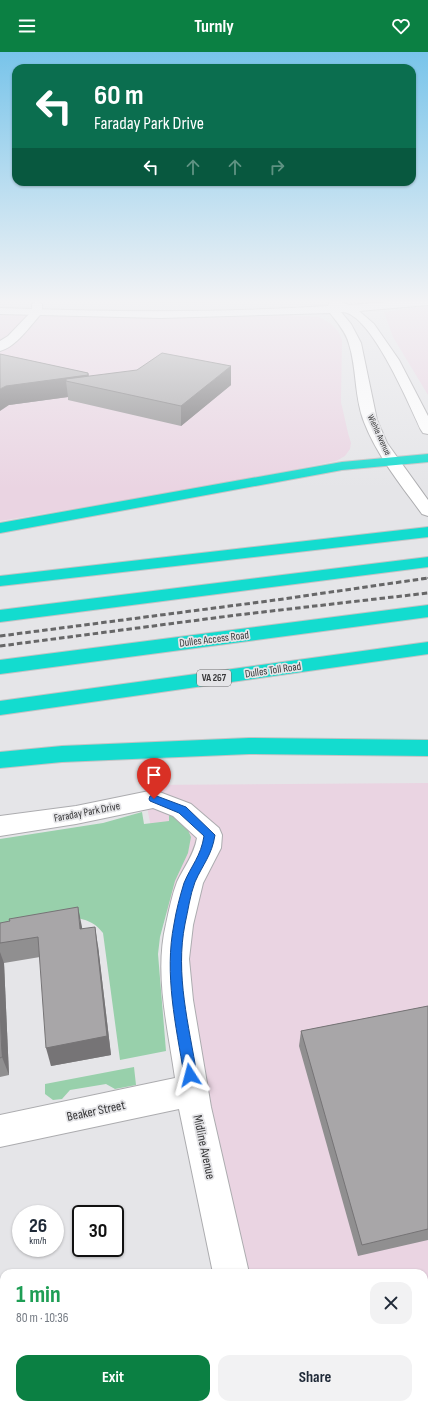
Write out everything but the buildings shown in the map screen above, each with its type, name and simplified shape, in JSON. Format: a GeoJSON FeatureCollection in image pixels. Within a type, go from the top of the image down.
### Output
{"type":"FeatureCollection","features":[{"type":"Feature","properties":{"kind":"highway"},"geometry":{"type":"LineString","coordinates":[[0,528],[342,466],[391,460],[428,458]]}},
{"type":"Feature","properties":{"kind":"highway"},"geometry":{"type":"LineString","coordinates":[[0,581],[428,532]]}},
{"type":"Feature","properties":{"kind":"highway"},"geometry":{"type":"LineString","coordinates":[[0,616],[428,562]]}},
{"type":"Feature","properties":{"kind":"highway","name":"Dulles Access Road"},"geometry":{"type":"LineString","coordinates":[[0,667],[428,611]]}},
{"type":"Feature","properties":{"kind":"highway","name":"Dulles Toll Road"},"geometry":{"type":"LineString","coordinates":[[0,708],[428,648]]}},
{"type":"Feature","properties":{"kind":"highway"},"geometry":{"type":"LineString","coordinates":[[0,760],[70,754],[249,746],[428,748]]}},
{"type":"Feature","properties":{"kind":"main road","name":"Wiehle Avenue"},"geometry":{"type":"LineString","coordinates":[[359,362],[362,386],[370,420],[380,443],[428,512]]}},
{"type":"Feature","properties":{"kind":"main road"},"geometry":{"type":"LineString","coordinates":[[395,362],[428,430]]}},
{"type":"Feature","properties":{"kind":"main road","name":"Faraday Park Drive"},"geometry":{"type":"LineString","coordinates":[[0,826],[76,815],[154,799],[182,810],[210,835]]}},
{"type":"Feature","properties":{"kind":"main road","name":"Midline Avenue"},"geometry":{"type":"LineString","coordinates":[[210,835],[208,848],[190,883],[179,925],[175,959],[178,1000],[193,1090],[230,1269]]}},
{"type":"Feature","properties":{"kind":"main road","name":"Beaker Street"},"geometry":{"type":"LineString","coordinates":[[0,1131],[193,1090]]}},
{"type":"Feature","properties":{"kind":"shaded area"},"geometry":{"type":"Polygon","coordinates":[[[0,362],[342,362],[341,402],[351,443],[350,449],[345,456],[336,461],[203,487],[0,521],[0,362]]]}},
{"type":"Feature","properties":{"kind":"shaded area"},"geometry":{"type":"Polygon","coordinates":[[[408,362],[428,362],[428,395],[408,362]]]}},
{"type":"Feature","properties":{"kind":"shaded area"},"geometry":{"type":"Polygon","coordinates":[[[428,783],[428,1269],[233,1269],[143,785],[428,783]]]}},
{"type":"Feature","properties":{"kind":"green space"},"geometry":{"type":"Polygon","coordinates":[[[142,812],[144,824],[169,821],[169,814],[187,828],[191,837],[188,853],[175,881],[160,937],[158,954],[166,1051],[120,1060],[103,933],[92,923],[78,918],[0,932],[0,839],[103,823],[142,812]]]}},
{"type":"Feature","properties":{"kind":"green space"},"geometry":{"type":"Polygon","coordinates":[[[134,1067],[136,1085],[115,1089],[106,1084],[70,1090],[62,1099],[53,1100],[45,1094],[45,1084],[134,1067]]]}},
{"type":"Feature","properties":{"kind":"railway"},"geometry":{"type":"LineString","coordinates":[[0,636],[276,600],[428,578],[421,579]]}},
{"type":"Feature","properties":{"kind":"railway"},"geometry":{"type":"LineString","coordinates":[[0,646],[237,615],[428,593]]}},
{"type":"Feature","properties":{"kind":"route"},"geometry":{"type":"LineString","coordinates":[[154,799],[182,810],[210,835],[208,848],[190,883],[179,925],[175,959],[178,1000],[190,1075]]}}]}
